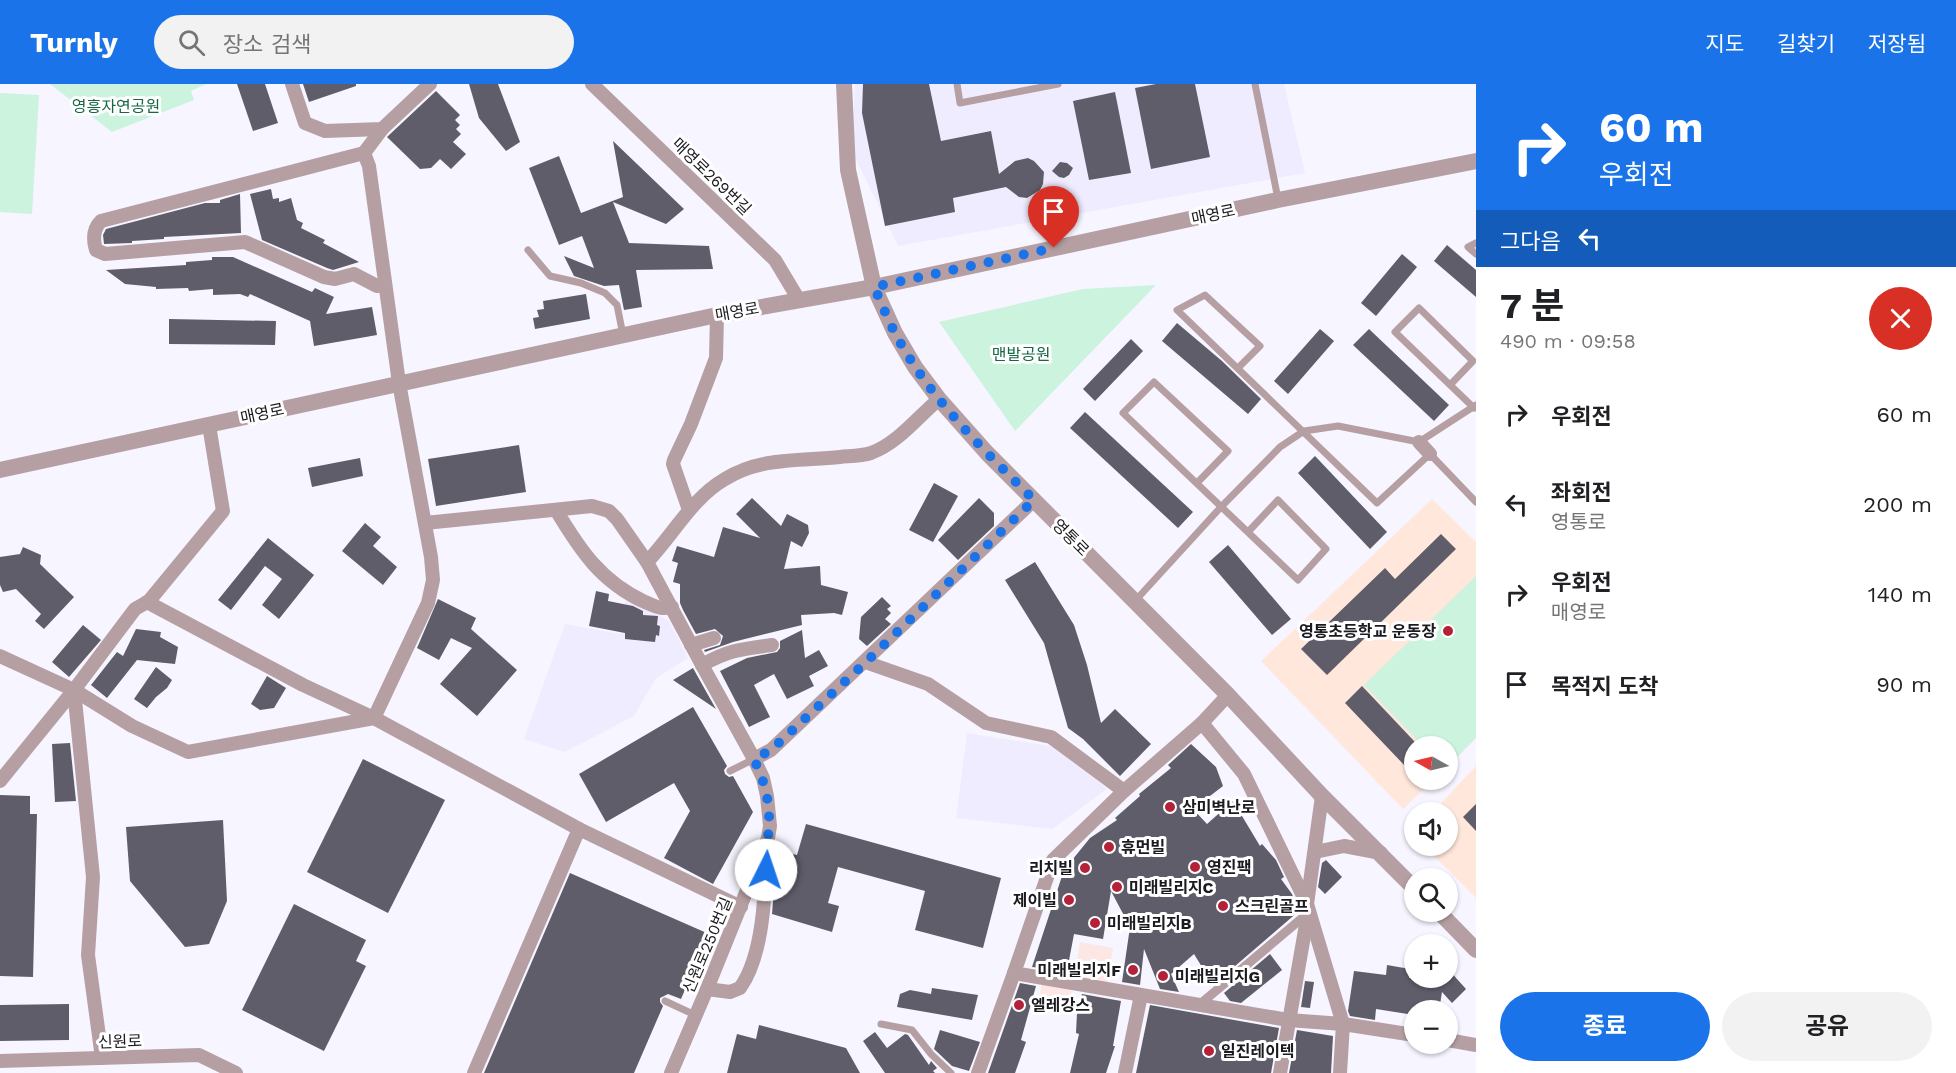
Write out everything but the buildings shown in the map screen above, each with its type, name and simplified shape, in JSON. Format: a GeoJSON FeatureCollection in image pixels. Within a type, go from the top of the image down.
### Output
{"type":"FeatureCollection","features":[{"type":"Feature","properties":{"kind":"street"},"geometry":{"type":"LineString","coordinates":[[292,84],[305,123],[326,131],[382,129]]}},
{"type":"Feature","properties":{"kind":"street"},"geometry":{"type":"LineString","coordinates":[[385,285],[377,286],[354,274],[335,279],[324,277],[245,242],[105,254],[96,250],[94,243],[98,224],[101,221],[364,153],[382,129],[430,84]]}},
{"type":"Feature","properties":{"kind":"street","name":"매영로269번길"},"geometry":{"type":"LineString","coordinates":[[592,84],[775,260],[799,300]]}},
{"type":"Feature","properties":{"kind":"street","name":"영통로"},"geometry":{"type":"LineString","coordinates":[[844,84],[848,170],[874,287],[895,333],[915,367],[939,399],[987,453],[1228,695],[1322,796],[1404,877]]}},
{"type":"Feature","properties":{"kind":"street"},"geometry":{"type":"LineString","coordinates":[[364,153],[369,166],[399,383],[433,568],[428,603],[374,718]]}},
{"type":"Feature","properties":{"kind":"street","name":"매영로"},"geometry":{"type":"LineString","coordinates":[[0,470],[717,315],[874,287],[1278,200],[1476,161]]}},
{"type":"Feature","properties":{"kind":"street"},"geometry":{"type":"LineString","coordinates":[[689,510],[673,464],[716,358],[717,315]]}},
{"type":"Feature","properties":{"kind":"street"},"geometry":{"type":"LineString","coordinates":[[647,562],[689,510],[721,481],[765,462],[871,453],[902,434],[939,399]]}},
{"type":"Feature","properties":{"kind":"street"},"geometry":{"type":"LineString","coordinates":[[0,781],[74,690],[135,609],[147,602],[223,511],[209,424]]}},
{"type":"Feature","properties":{"kind":"street"},"geometry":{"type":"LineString","coordinates":[[1419,442],[1430,454]]}},
{"type":"Feature","properties":{"kind":"street"},"geometry":{"type":"LineString","coordinates":[[754,759],[771,750],[1034,500]]}},
{"type":"Feature","properties":{"kind":"street","name":"신원로250번길"},"geometry":{"type":"LineString","coordinates":[[425,523],[592,506],[609,511],[626,529],[647,562],[754,759],[767,796],[770,826],[765,850],[671,1073]]}},
{"type":"Feature","properties":{"kind":"street"},"geometry":{"type":"LineString","coordinates":[[556,510],[589,560],[607,578],[637,598],[660,608],[672,608]]}},
{"type":"Feature","properties":{"kind":"street"},"geometry":{"type":"LineString","coordinates":[[147,602],[303,685],[374,718],[579,829],[741,907]]}},
{"type":"Feature","properties":{"kind":"street"},"geometry":{"type":"LineString","coordinates":[[691,645],[714,638]]}},
{"type":"Feature","properties":{"kind":"street"},"geometry":{"type":"LineString","coordinates":[[702,665],[722,654],[738,649],[772,645]]}},
{"type":"Feature","properties":{"kind":"street"},"geometry":{"type":"LineString","coordinates":[[0,656],[74,690],[132,726],[188,752],[374,718]]}},
{"type":"Feature","properties":{"kind":"street"},"geometry":{"type":"LineString","coordinates":[[865,663],[928,684],[986,723],[1051,737],[1124,791]]}},
{"type":"Feature","properties":{"kind":"street"},"geometry":{"type":"LineString","coordinates":[[74,690],[93,877],[88,955],[102,1058]]}},
{"type":"Feature","properties":{"kind":"street"},"geometry":{"type":"LineString","coordinates":[[978,1073],[1053,860],[1124,791],[1202,723],[1228,695]]}},
{"type":"Feature","properties":{"kind":"street"},"geometry":{"type":"LineString","coordinates":[[1202,723],[1244,774],[1307,908],[1343,1024],[1340,1073]]}},
{"type":"Feature","properties":{"kind":"street"},"geometry":{"type":"LineString","coordinates":[[1280,1073],[1307,908],[1322,796]]}},
{"type":"Feature","properties":{"kind":"street"},"geometry":{"type":"LineString","coordinates":[[474,1073],[579,829]]}},
{"type":"Feature","properties":{"kind":"street"},"geometry":{"type":"LineString","coordinates":[[1315,852],[1344,846],[1381,853]]}},
{"type":"Feature","properties":{"kind":"street"},"geometry":{"type":"LineString","coordinates":[[707,989],[730,992],[740,988],[756,955],[766,889],[765,850]]}},
{"type":"Feature","properties":{"kind":"street"},"geometry":{"type":"LineString","coordinates":[[1199,1005],[1307,908]]}},
{"type":"Feature","properties":{"kind":"street"},"geometry":{"type":"LineString","coordinates":[[1448,922],[1476,950]]}},
{"type":"Feature","properties":{"kind":"street"},"geometry":{"type":"LineString","coordinates":[[1014,973],[1288,1020],[1343,1024],[1404,1033]]}},
{"type":"Feature","properties":{"kind":"street"},"geometry":{"type":"LineString","coordinates":[[1125,1073],[1141,995]]}},
{"type":"Feature","properties":{"kind":"street"},"geometry":{"type":"LineString","coordinates":[[1458,1042],[1476,1045]]}},
{"type":"Feature","properties":{"kind":"street","name":"신원로"},"geometry":{"type":"LineString","coordinates":[[0,1061],[199,1056],[236,1073]]}},
{"type":"Feature","properties":{"kind":"lane"},"geometry":{"type":"LineString","coordinates":[[957,84],[960,103],[1058,84]]}},
{"type":"Feature","properties":{"kind":"lane"},"geometry":{"type":"LineString","coordinates":[[1255,84],[1278,200]]}},
{"type":"Feature","properties":{"kind":"lane"},"geometry":{"type":"LineString","coordinates":[[1476,243],[1468,247],[1476,254]]}},
{"type":"Feature","properties":{"kind":"lane"},"geometry":{"type":"LineString","coordinates":[[528,250],[550,276],[580,283],[605,293],[616,305],[623,335]]}},
{"type":"Feature","properties":{"kind":"lane"},"geometry":{"type":"LineString","coordinates":[[1238,368],[1260,346],[1205,295],[1177,310],[1377,503],[1430,454],[1476,502]]}},
{"type":"Feature","properties":{"kind":"lane"},"geometry":{"type":"LineString","coordinates":[[1135,601],[1221,507],[1280,447],[1304,431],[1338,426],[1419,442],[1475,407],[1450,385],[1395,332],[1419,308],[1473,361],[1450,385]]}},
{"type":"Feature","properties":{"kind":"lane"},"geometry":{"type":"LineString","coordinates":[[1197,483],[1228,451],[1154,382],[1123,413],[1298,580],[1326,549],[1278,500],[1248,532]]}},
{"type":"Feature","properties":{"kind":"lane"},"geometry":{"type":"LineString","coordinates":[[730,771],[754,759]]}},
{"type":"Feature","properties":{"kind":"lane"},"geometry":{"type":"LineString","coordinates":[[665,1001],[695,1015]]}},
{"type":"Feature","properties":{"kind":"lane"},"geometry":{"type":"LineString","coordinates":[[881,1024],[912,1030],[931,1054],[951,1073]]}},
{"type":"Feature","properties":{"kind":"shaded area"},"geometry":{"type":"Polygon","coordinates":[[[855,84],[1284,84],[1305,173],[898,246],[852,151],[855,84]]]}},
{"type":"Feature","properties":{"kind":"shaded area"},"geometry":{"type":"Polygon","coordinates":[[[1432,499],[1476,542],[1476,738],[1458,756],[1458,736],[1404,736],[1404,790],[1423,790],[1410,802],[1404,802],[1403,809],[1261,661],[1432,499]]]}},
{"type":"Feature","properties":{"kind":"shaded area"},"geometry":{"type":"Polygon","coordinates":[[[625,601],[635,602],[669,621],[688,658],[656,678],[634,716],[565,752],[524,739],[565,624],[620,634],[625,601]]]}},
{"type":"Feature","properties":{"kind":"shaded area"},"geometry":{"type":"Polygon","coordinates":[[[967,733],[1057,747],[1107,789],[1052,829],[956,818],[967,733]]]}},
{"type":"Feature","properties":{"kind":"shaded area"},"geometry":{"type":"Polygon","coordinates":[[[1476,766],[1476,898],[1458,880],[1458,868],[1446,868],[1434,856],[1458,856],[1458,802],[1442,802],[1454,790],[1458,790],[1458,785],[1476,766]]]}},
{"type":"Feature","properties":{"kind":"shaded area"},"geometry":{"type":"Polygon","coordinates":[[[1080,942],[1113,948],[1107,984],[1074,979],[1080,942]]]}},
{"type":"Feature","properties":{"kind":"shaded area"},"geometry":{"type":"Polygon","coordinates":[[[1043,978],[1073,983],[1069,1007],[1038,1003],[1043,978]]]}},
{"type":"Feature","properties":{"kind":"green space","name":"영흥자연공원"},"geometry":{"type":"Polygon","coordinates":[[[50,84],[206,84],[191,91],[194,100],[112,132],[50,84]]]}},
{"type":"Feature","properties":{"kind":"green space"},"geometry":{"type":"Polygon","coordinates":[[[0,93],[39,95],[32,214],[0,212],[0,93]]]}},
{"type":"Feature","properties":{"kind":"green space","name":"맨발공원"},"geometry":{"type":"Polygon","coordinates":[[[1156,285],[1015,431],[939,322],[1083,289],[1156,285]]]}},
{"type":"Feature","properties":{"kind":"green space","name":"영통초등학교 운동장"},"geometry":{"type":"Polygon","coordinates":[[[1476,576],[1476,738],[1458,756],[1458,736],[1413,736],[1364,685],[1476,576]]]}},
{"type":"Feature","properties":{"kind":"place","name":"영통초등학교 운동장"},"geometry":{"type":"Point","coordinates":[1448,631]}},
{"type":"Feature","properties":{"kind":"place","name":"삼미벽난로"},"geometry":{"type":"Point","coordinates":[1170,807]}},
{"type":"Feature","properties":{"kind":"place","name":"휴먼빌"},"geometry":{"type":"Point","coordinates":[1109,847]}},
{"type":"Feature","properties":{"kind":"place","name":"영진팩"},"geometry":{"type":"Point","coordinates":[1195,867]}},
{"type":"Feature","properties":{"kind":"place","name":"리치빌"},"geometry":{"type":"Point","coordinates":[1085,868]}},
{"type":"Feature","properties":{"kind":"place","name":"미래빌리지C"},"geometry":{"type":"Point","coordinates":[1117,887]}},
{"type":"Feature","properties":{"kind":"place","name":"제이빌"},"geometry":{"type":"Point","coordinates":[1069,900]}},
{"type":"Feature","properties":{"kind":"place","name":"스크린골프"},"geometry":{"type":"Point","coordinates":[1223,906]}},
{"type":"Feature","properties":{"kind":"place","name":"미래빌리지B"},"geometry":{"type":"Point","coordinates":[1095,923]}},
{"type":"Feature","properties":{"kind":"place","name":"미래빌리지F"},"geometry":{"type":"Point","coordinates":[1133,970]}},
{"type":"Feature","properties":{"kind":"place","name":"미래빌리지G"},"geometry":{"type":"Point","coordinates":[1163,976]}},
{"type":"Feature","properties":{"kind":"place","name":"엘레강스"},"geometry":{"type":"Point","coordinates":[1019,1005]}},
{"type":"Feature","properties":{"kind":"place","name":"일진레이텍"},"geometry":{"type":"Point","coordinates":[1209,1051]}},
{"type":"Feature","properties":{"kind":"route"},"geometry":{"type":"LineString","coordinates":[[766,870],[765,850],[770,826],[767,796],[754,759],[771,750],[1034,500],[987,453],[939,399],[915,367],[895,333],[874,287],[1054,248]]}}]}
